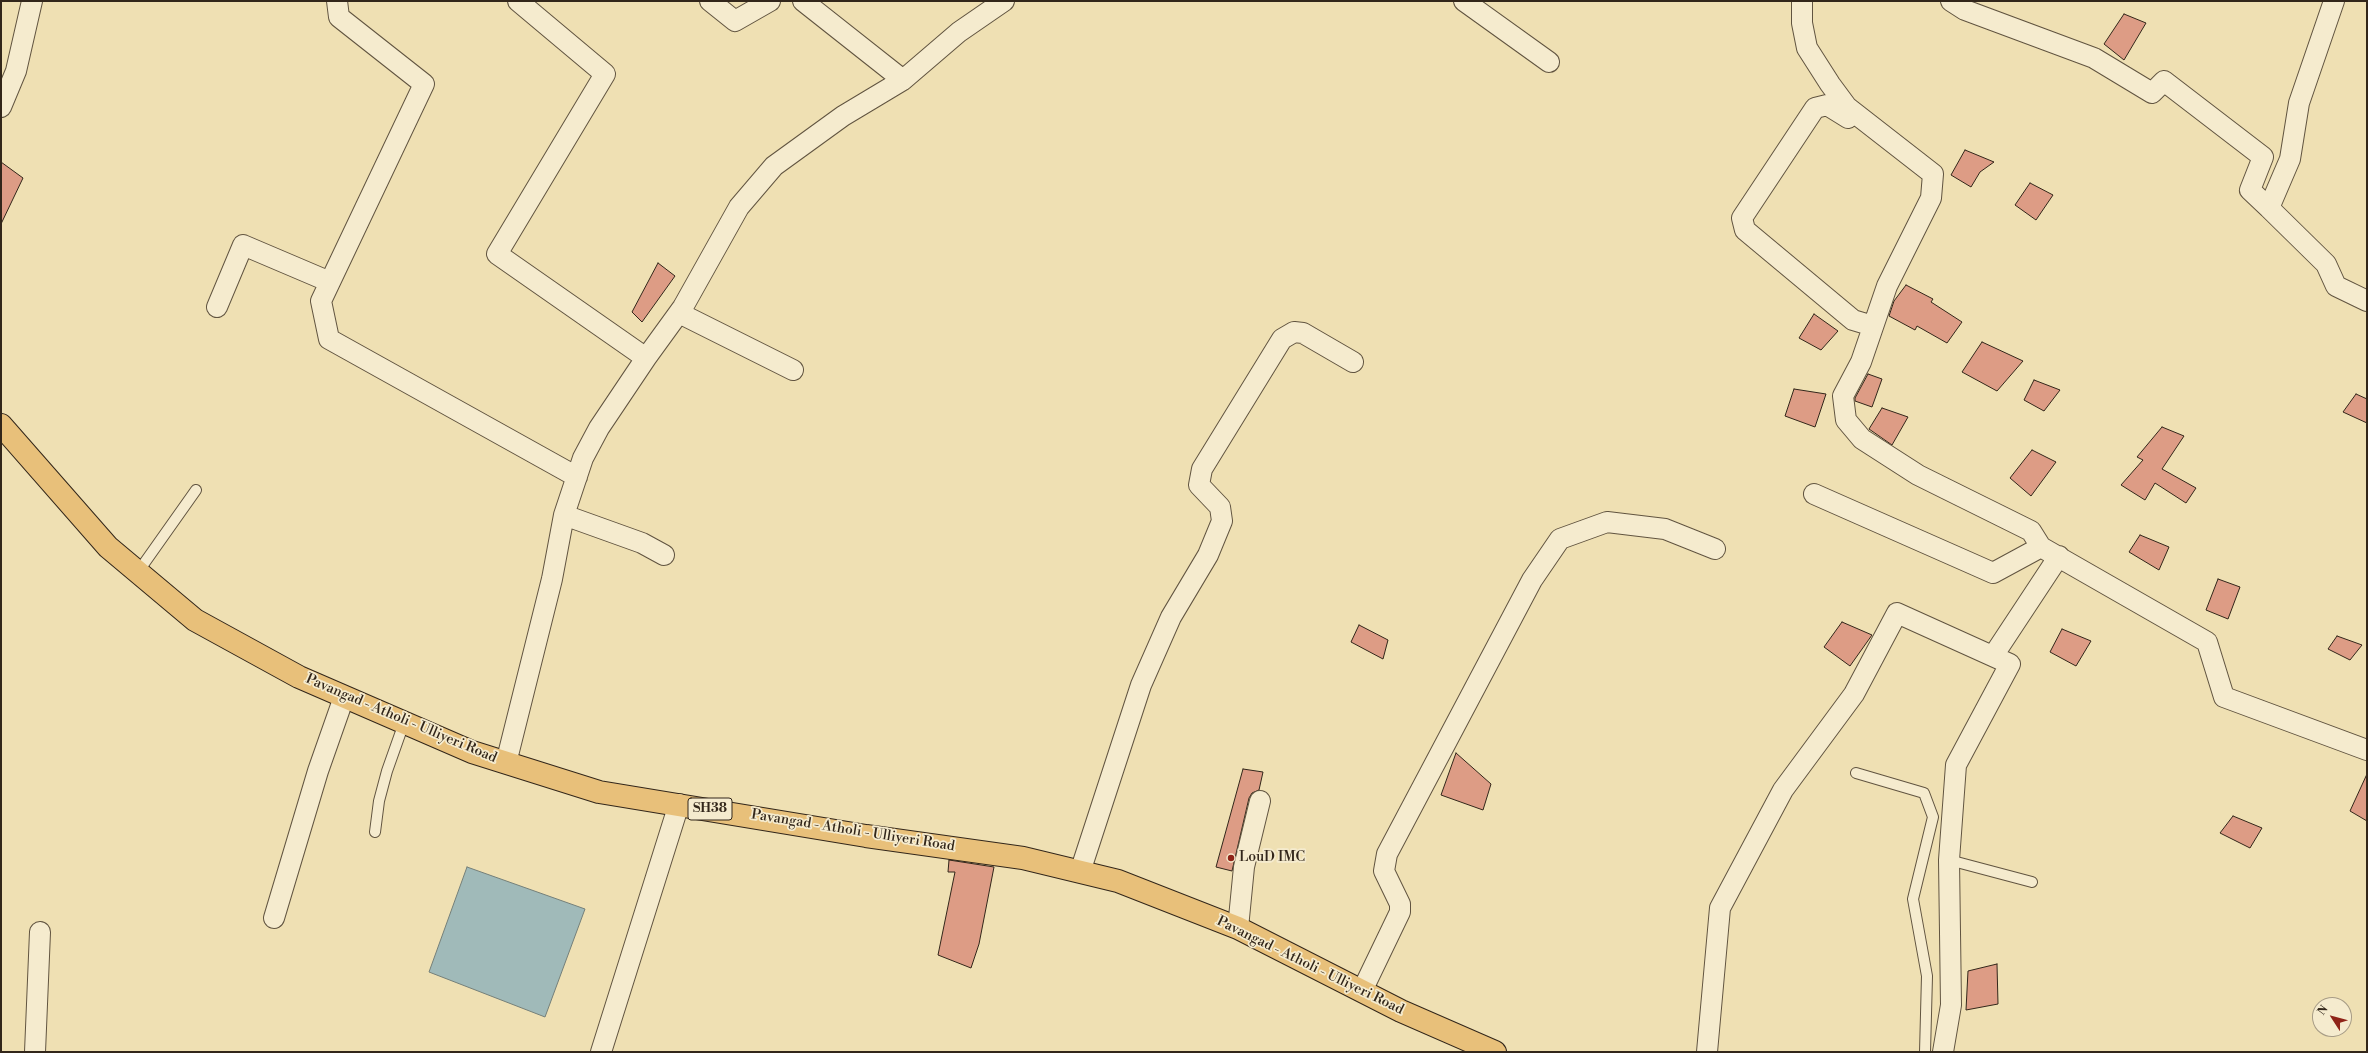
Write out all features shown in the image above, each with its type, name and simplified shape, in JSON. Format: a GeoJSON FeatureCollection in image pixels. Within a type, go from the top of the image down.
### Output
{"type":"FeatureCollection","features":[{"type":"Feature","properties":{"kind":"main road","name":"Pavangad - Atholi - Ulliyeri Road"},"geometry":{"type":"LineString","coordinates":[[1,425],[108,547],[194,620],[299,677],[472,752],[598,792],[679,804],[866,836],[1016,857],[1118,881],[1238,928],[1401,1011],[1495,1052]]}},
{"type":"Feature","properties":{"kind":"street"},"geometry":{"type":"LineString","coordinates":[[1,107],[16,71],[32,1]]}},
{"type":"Feature","properties":{"kind":"street"},"geometry":{"type":"LineString","coordinates":[[337,1],[339,17],[424,84],[321,301],[329,339],[577,477]]}},
{"type":"Feature","properties":{"kind":"street"},"geometry":{"type":"LineString","coordinates":[[518,1],[605,74],[497,254],[646,358]]}},
{"type":"Feature","properties":{"kind":"street"},"geometry":{"type":"LineString","coordinates":[[710,1],[735,21],[770,1]]}},
{"type":"Feature","properties":{"kind":"street"},"geometry":{"type":"LineString","coordinates":[[803,1],[903,80]]}},
{"type":"Feature","properties":{"kind":"street"},"geometry":{"type":"LineString","coordinates":[[506,763],[552,579],[564,515],[583,458],[599,428],[646,358],[679,313],[739,207],[774,166],[843,116],[903,80],[959,32],[1004,1]]}},
{"type":"Feature","properties":{"kind":"street"},"geometry":{"type":"LineString","coordinates":[[1464,1],[1548,62]]}},
{"type":"Feature","properties":{"kind":"street"},"geometry":{"type":"LineString","coordinates":[[1802,1],[1802,23],[1807,48],[1830,84],[1854,112],[1933,174],[1931,198],[1887,286],[1861,362],[1843,396],[1846,420],[1862,439],[1918,475],[2031,531],[2041,547],[2207,642],[2224,697],[2367,750]]}},
{"type":"Feature","properties":{"kind":"street"},"geometry":{"type":"LineString","coordinates":[[1951,1],[1965,10],[2094,58],[2152,93],[2164,81],[2263,158],[2250,190],[2326,264],[2336,286],[2367,301]]}},
{"type":"Feature","properties":{"kind":"street"},"geometry":{"type":"LineString","coordinates":[[2269,208],[2290,159],[2299,103],[2334,1]]}},
{"type":"Feature","properties":{"kind":"street"},"geometry":{"type":"LineString","coordinates":[[1854,112],[1848,118],[1827,105],[1815,108],[1742,218],[1745,230],[1853,320],[1873,326]]}},
{"type":"Feature","properties":{"kind":"street"},"geometry":{"type":"LineString","coordinates":[[217,307],[243,245],[330,282]]}},
{"type":"Feature","properties":{"kind":"street"},"geometry":{"type":"LineString","coordinates":[[679,313],[793,370]]}},
{"type":"Feature","properties":{"kind":"street"},"geometry":{"type":"LineString","coordinates":[[1080,872],[1141,685],[1171,617],[1208,556],[1222,521],[1220,507],[1199,484],[1202,469],[1282,339],[1294,332],[1303,332],[1353,362]]}},
{"type":"Feature","properties":{"kind":"street"},"geometry":{"type":"LineString","coordinates":[[1814,494],[1993,574],[2041,547]]}},
{"type":"Feature","properties":{"kind":"street"},"geometry":{"type":"LineString","coordinates":[[564,515],[642,544],[664,555]]}},
{"type":"Feature","properties":{"kind":"street"},"geometry":{"type":"LineString","coordinates":[[1362,991],[1400,912],[1400,904],[1384,871],[1387,854],[1532,580],[1560,539],[1607,522],[1665,529],[1715,549]]}},
{"type":"Feature","properties":{"kind":"street"},"geometry":{"type":"LineString","coordinates":[[1993,656],[2059,556]]}},
{"type":"Feature","properties":{"kind":"street"},"geometry":{"type":"LineString","coordinates":[[1707,1052],[1720,908],[1783,790],[1854,694],[1897,613],[2010,664],[1956,765],[1949,860],[1951,1006],[1943,1052]]}},
{"type":"Feature","properties":{"kind":"street"},"geometry":{"type":"LineString","coordinates":[[274,918],[318,772],[344,697]]}},
{"type":"Feature","properties":{"kind":"street"},"geometry":{"type":"LineString","coordinates":[[1238,928],[1244,867],[1260,801]]}},
{"type":"Feature","properties":{"kind":"street"},"geometry":{"type":"LineString","coordinates":[[601,1052],[679,804]]}},
{"type":"Feature","properties":{"kind":"street"},"geometry":{"type":"LineString","coordinates":[[35,1052],[40,932]]}},
{"type":"Feature","properties":{"kind":"lane"},"geometry":{"type":"LineString","coordinates":[[138,572],[196,490]]}},
{"type":"Feature","properties":{"kind":"lane"},"geometry":{"type":"LineString","coordinates":[[375,832],[379,801],[387,771],[404,723]]}},
{"type":"Feature","properties":{"kind":"lane"},"geometry":{"type":"LineString","coordinates":[[1856,773],[1924,793],[1933,817],[1913,899],[1927,976],[1925,1052]]}},
{"type":"Feature","properties":{"kind":"lane"},"geometry":{"type":"LineString","coordinates":[[1949,860],[2032,882]]}},
{"type":"Feature","properties":{"kind":"water"},"geometry":{"type":"Polygon","coordinates":[[[467,867],[585,909],[545,1017],[429,972],[467,867]]]}},
{"type":"Feature","properties":{"kind":"building"},"geometry":{"type":"Polygon","coordinates":[[[2124,14],[2146,23],[2124,60],[2104,44],[2124,14]]]}},
{"type":"Feature","properties":{"kind":"building"},"geometry":{"type":"Polygon","coordinates":[[[1965,150],[1994,162],[1980,172],[1971,187],[1951,175],[1965,150]]]}},
{"type":"Feature","properties":{"kind":"building"},"geometry":{"type":"Polygon","coordinates":[[[1,162],[23,178],[1,224],[1,162]]]}},
{"type":"Feature","properties":{"kind":"building"},"geometry":{"type":"Polygon","coordinates":[[[2030,183],[2053,195],[2036,220],[2015,205],[2030,183]]]}},
{"type":"Feature","properties":{"kind":"building"},"geometry":{"type":"Polygon","coordinates":[[[658,263],[675,276],[642,322],[632,312],[658,263]]]}},
{"type":"Feature","properties":{"kind":"building"},"geometry":{"type":"Polygon","coordinates":[[[1906,285],[1933,299],[1931,302],[1962,322],[1947,343],[1917,326],[1915,330],[1889,316],[1894,301],[1906,285]]]}},
{"type":"Feature","properties":{"kind":"building"},"geometry":{"type":"Polygon","coordinates":[[[1814,314],[1838,331],[1821,350],[1799,338],[1814,314]]]}},
{"type":"Feature","properties":{"kind":"building"},"geometry":{"type":"Polygon","coordinates":[[[1982,342],[2023,361],[1997,391],[1962,372],[1982,342]]]}},
{"type":"Feature","properties":{"kind":"building"},"geometry":{"type":"Polygon","coordinates":[[[1868,374],[1882,379],[1872,407],[1855,401],[1855,398],[1868,374]]]}},
{"type":"Feature","properties":{"kind":"building"},"geometry":{"type":"Polygon","coordinates":[[[2034,380],[2060,390],[2044,411],[2024,400],[2034,380]]]}},
{"type":"Feature","properties":{"kind":"building"},"geometry":{"type":"Polygon","coordinates":[[[1794,389],[1826,394],[1815,427],[1785,416],[1794,389]]]}},
{"type":"Feature","properties":{"kind":"building"},"geometry":{"type":"Polygon","coordinates":[[[2356,394],[2367,399],[2367,423],[2343,412],[2356,394]]]}},
{"type":"Feature","properties":{"kind":"building"},"geometry":{"type":"Polygon","coordinates":[[[1882,408],[1908,417],[1892,445],[1869,429],[1882,408]]]}},
{"type":"Feature","properties":{"kind":"building"},"geometry":{"type":"Polygon","coordinates":[[[2162,427],[2184,436],[2162,469],[2196,488],[2186,503],[2155,483],[2145,500],[2121,485],[2143,460],[2137,457],[2162,427]]]}},
{"type":"Feature","properties":{"kind":"building"},"geometry":{"type":"Polygon","coordinates":[[[2032,450],[2056,462],[2031,496],[2010,478],[2032,450]]]}},
{"type":"Feature","properties":{"kind":"building"},"geometry":{"type":"Polygon","coordinates":[[[2140,535],[2169,547],[2159,570],[2129,552],[2140,535]]]}},
{"type":"Feature","properties":{"kind":"building"},"geometry":{"type":"Polygon","coordinates":[[[2218,579],[2240,587],[2228,619],[2206,610],[2218,579]]]}},
{"type":"Feature","properties":{"kind":"building"},"geometry":{"type":"Polygon","coordinates":[[[1842,622],[1872,635],[1850,666],[1824,647],[1842,622]]]}},
{"type":"Feature","properties":{"kind":"building"},"geometry":{"type":"Polygon","coordinates":[[[1359,625],[1388,640],[1383,659],[1351,642],[1359,625]]]}},
{"type":"Feature","properties":{"kind":"building"},"geometry":{"type":"Polygon","coordinates":[[[2062,629],[2091,641],[2076,666],[2050,652],[2062,629]]]}},
{"type":"Feature","properties":{"kind":"building"},"geometry":{"type":"Polygon","coordinates":[[[2337,636],[2362,645],[2350,660],[2328,649],[2337,636]]]}},
{"type":"Feature","properties":{"kind":"building"},"geometry":{"type":"Polygon","coordinates":[[[1456,753],[1491,784],[1483,810],[1441,795],[1456,753]]]}},
{"type":"Feature","properties":{"kind":"building"},"geometry":{"type":"Polygon","coordinates":[[[1243,769],[1263,772],[1259,790],[1252,793],[1249,798],[1232,871],[1216,867],[1243,769]]]}},
{"type":"Feature","properties":{"kind":"building"},"geometry":{"type":"Polygon","coordinates":[[[2367,774],[2367,821],[2350,811],[2367,774]]]}},
{"type":"Feature","properties":{"kind":"building"},"geometry":{"type":"Polygon","coordinates":[[[2233,816],[2262,828],[2250,848],[2220,833],[2233,816]]]}},
{"type":"Feature","properties":{"kind":"building"},"geometry":{"type":"Polygon","coordinates":[[[949,860],[994,867],[979,944],[971,968],[938,955],[955,872],[948,872],[949,860]]]}},
{"type":"Feature","properties":{"kind":"building"},"geometry":{"type":"Polygon","coordinates":[[[1997,964],[1998,1004],[1966,1010],[1968,971],[1997,964]]]}},
{"type":"Feature","properties":{"kind":"place","name":"LouD IMC"},"geometry":{"type":"Point","coordinates":[1231,858]}}]}
